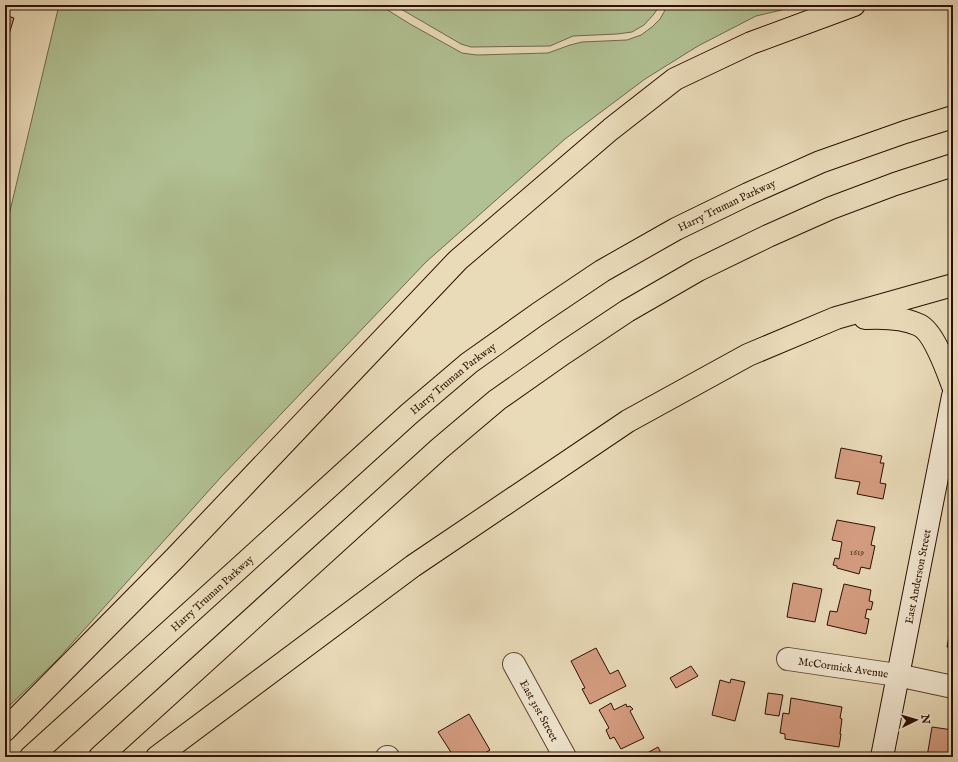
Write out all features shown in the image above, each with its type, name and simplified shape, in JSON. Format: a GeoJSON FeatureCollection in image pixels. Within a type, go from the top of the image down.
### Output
{"type":"FeatureCollection","features":[{"type":"Feature","properties":{"kind":"highway"},"geometry":{"type":"LineString","coordinates":[[5,730],[175,558],[458,260],[611,129],[675,79],[751,43],[854,5]]}},
{"type":"Feature","properties":{"kind":"highway","name":"Harry Truman Parkway"},"geometry":{"type":"LineString","coordinates":[[31,757],[404,418],[469,363],[506,337],[602,271],[676,229],[748,194],[820,162],[953,117]]}},
{"type":"Feature","properties":{"kind":"highway"},"geometry":{"type":"LineString","coordinates":[[100,757],[440,449],[497,400],[564,353],[627,310],[698,270],[768,236],[831,208],[895,184],[953,165]]}},
{"type":"Feature","properties":{"kind":"highway"},"geometry":{"type":"LineString","coordinates":[[157,757],[413,566],[628,421],[748,355],[836,318],[953,285]]}},
{"type":"Feature","properties":{"kind":"highway"},"geometry":{"type":"LineString","coordinates":[[836,318],[889,317],[920,325],[935,342],[953,386]]}},
{"type":"Feature","properties":{"kind":"main road","name":"East Anderson Street"},"geometry":{"type":"LineString","coordinates":[[882,757],[953,396]]}},
{"type":"Feature","properties":{"kind":"main road","name":"McCormick Avenue"},"geometry":{"type":"LineString","coordinates":[[788,659],[898,675],[953,687]]}},
{"type":"Feature","properties":{"kind":"main road","name":"East 31st Street"},"geometry":{"type":"LineString","coordinates":[[514,664],[565,757]]}},
{"type":"Feature","properties":{"kind":"green space"},"geometry":{"type":"Polygon","coordinates":[[[59,5],[383,5],[386,9],[410,24],[462,53],[477,55],[548,53],[582,42],[627,40],[641,35],[652,27],[660,19],[668,5],[803,5],[756,16],[698,46],[645,79],[565,139],[426,262],[221,477],[56,661],[5,710],[5,232],[59,5]]]}},
{"type":"Feature","properties":{"kind":"green space"},"geometry":{"type":"Polygon","coordinates":[[[394,5],[660,5],[644,25],[632,32],[573,36],[550,46],[471,47],[461,44],[394,5]]]}},
{"type":"Feature","properties":{"kind":"building"},"geometry":{"type":"Polygon","coordinates":[[[5,15],[14,18],[5,47],[5,15]]]}},
{"type":"Feature","properties":{"kind":"building"},"geometry":{"type":"Polygon","coordinates":[[[841,448],[882,456],[880,463],[884,463],[880,483],[886,484],[883,499],[857,494],[860,482],[835,478],[841,448]]]}},
{"type":"Feature","properties":{"kind":"building"},"geometry":{"type":"Polygon","coordinates":[[[837,520],[875,527],[871,545],[875,546],[870,569],[861,567],[859,574],[837,568],[837,566],[833,565],[835,558],[839,559],[842,542],[832,540],[837,520]]]}},
{"type":"Feature","properties":{"kind":"building"},"geometry":{"type":"Polygon","coordinates":[[[793,583],[822,589],[815,622],[787,617],[793,583]]]}},
{"type":"Feature","properties":{"kind":"building"},"geometry":{"type":"Polygon","coordinates":[[[844,584],[871,590],[869,601],[873,602],[871,610],[867,609],[865,618],[869,619],[866,634],[827,625],[830,611],[837,612],[844,584]]]}},
{"type":"Feature","properties":{"kind":"building"},"geometry":{"type":"Polygon","coordinates":[[[953,614],[953,648],[947,647],[953,614]]]}},
{"type":"Feature","properties":{"kind":"building"},"geometry":{"type":"Polygon","coordinates":[[[596,648],[610,674],[618,670],[626,686],[590,704],[582,689],[585,688],[571,661],[596,648]]]}},
{"type":"Feature","properties":{"kind":"building"},"geometry":{"type":"Polygon","coordinates":[[[691,666],[698,676],[676,688],[670,678],[691,666]]]}},
{"type":"Feature","properties":{"kind":"building"},"geometry":{"type":"Polygon","coordinates":[[[731,679],[745,682],[735,721],[712,715],[720,680],[730,683],[731,679]]]}},
{"type":"Feature","properties":{"kind":"building"},"geometry":{"type":"Polygon","coordinates":[[[768,693],[783,695],[779,716],[765,714],[768,693]]]}},
{"type":"Feature","properties":{"kind":"building"},"geometry":{"type":"Polygon","coordinates":[[[791,698],[842,707],[839,747],[785,739],[785,734],[780,733],[783,713],[789,714],[791,698]]]}},
{"type":"Feature","properties":{"kind":"building"},"geometry":{"type":"Polygon","coordinates":[[[611,703],[614,710],[626,704],[627,707],[630,706],[633,709],[630,711],[644,738],[621,749],[614,737],[610,739],[606,730],[609,728],[599,710],[611,703]]]}},
{"type":"Feature","properties":{"kind":"building"},"geometry":{"type":"Polygon","coordinates":[[[469,714],[490,750],[478,757],[454,757],[438,732],[469,714]]]}},
{"type":"Feature","properties":{"kind":"building"},"geometry":{"type":"Polygon","coordinates":[[[932,727],[953,730],[953,757],[927,757],[932,727]]]}},
{"type":"Feature","properties":{"kind":"building"},"geometry":{"type":"Polygon","coordinates":[[[658,747],[663,757],[640,757],[658,747]]]}}]}
